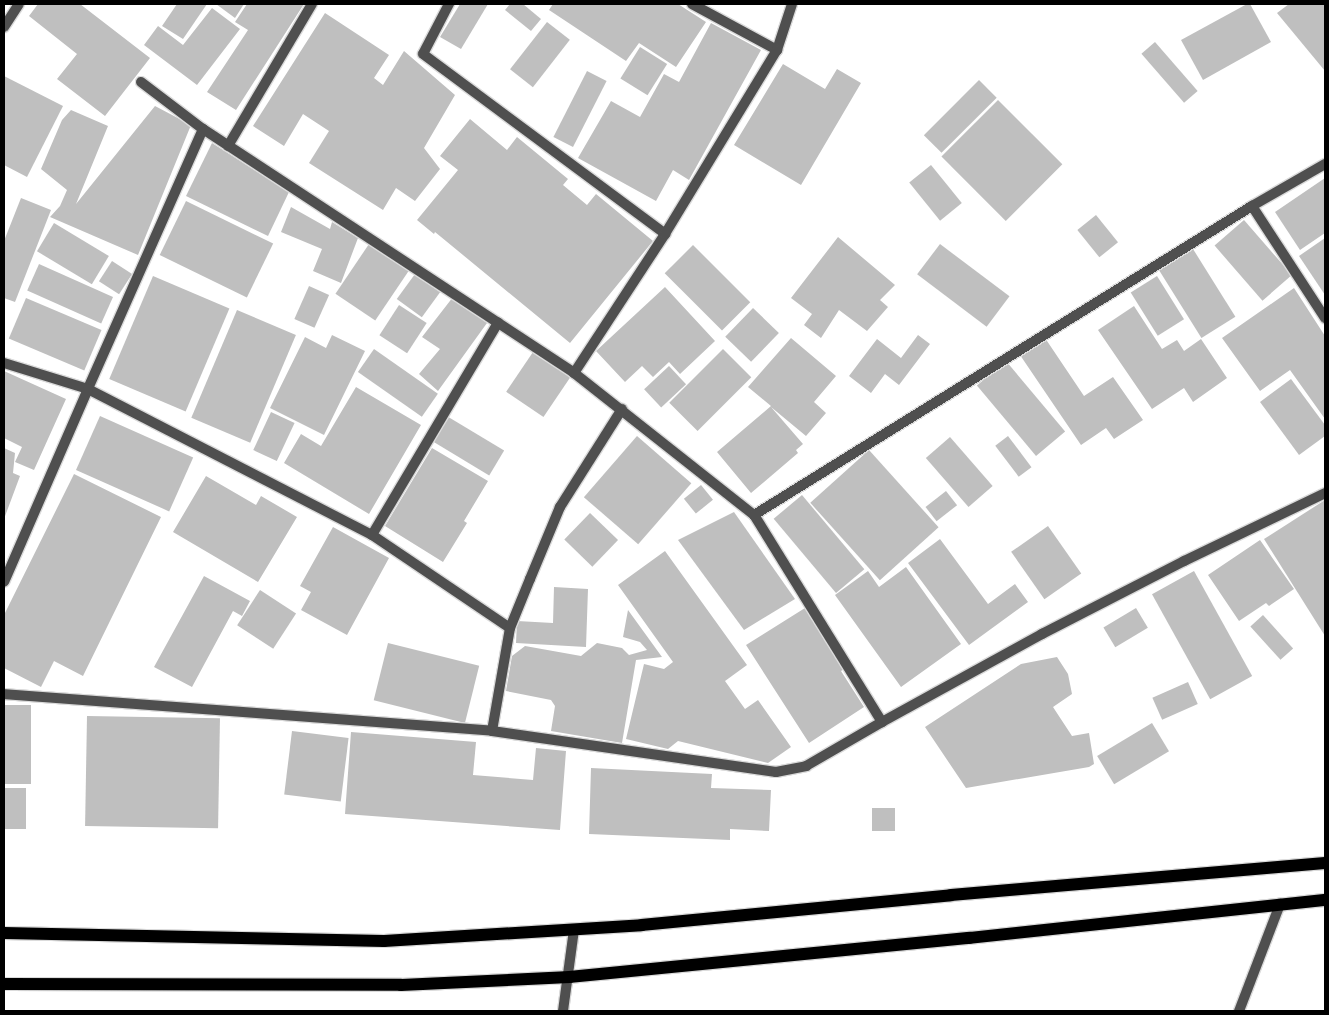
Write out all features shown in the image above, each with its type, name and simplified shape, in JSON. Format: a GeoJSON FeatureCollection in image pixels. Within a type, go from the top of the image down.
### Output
{"type":"FeatureCollection","features":[{"type":"Feature","properties":{"kind":"main road"},"geometry":{"type":"LineString","coordinates":[[4,933],[384,941],[574,930],[1325,863]]}},
{"type":"Feature","properties":{"kind":"main road"},"geometry":{"type":"LineString","coordinates":[[4,984],[402,985],[570,977],[969,938],[1325,900]]}},
{"type":"Feature","properties":{"kind":"street"},"geometry":{"type":"LineString","coordinates":[[4,27],[19,4]]}},
{"type":"Feature","properties":{"kind":"street"},"geometry":{"type":"LineString","coordinates":[[228,146],[312,4]]}},
{"type":"Feature","properties":{"kind":"street"},"geometry":{"type":"LineString","coordinates":[[449,4],[423,54],[665,234]]}},
{"type":"Feature","properties":{"kind":"street"},"geometry":{"type":"LineString","coordinates":[[692,4],[777,50]]}},
{"type":"Feature","properties":{"kind":"street"},"geometry":{"type":"LineString","coordinates":[[574,373],[665,234],[777,50],[792,4]]}},
{"type":"Feature","properties":{"kind":"street"},"geometry":{"type":"LineString","coordinates":[[141,82],[228,146],[574,373],[754,515],[882,722]]}},
{"type":"Feature","properties":{"kind":"street"},"geometry":{"type":"LineString","coordinates":[[4,582],[203,129]]}},
{"type":"Feature","properties":{"kind":"street"},"geometry":{"type":"LineString","coordinates":[[754,515],[1252,206],[1325,164]]}},
{"type":"Feature","properties":{"kind":"street"},"geometry":{"type":"LineString","coordinates":[[1252,206],[1325,318]]}},
{"type":"Feature","properties":{"kind":"street"},"geometry":{"type":"LineString","coordinates":[[372,535],[498,323]]}},
{"type":"Feature","properties":{"kind":"street"},"geometry":{"type":"LineString","coordinates":[[4,363],[88,389],[372,535],[510,628]]}},
{"type":"Feature","properties":{"kind":"street"},"geometry":{"type":"LineString","coordinates":[[492,731],[510,628],[560,507],[622,409]]}},
{"type":"Feature","properties":{"kind":"street"},"geometry":{"type":"LineString","coordinates":[[4,694],[492,731],[776,772],[806,766],[1042,634],[1184,560],[1325,493]]}},
{"type":"Feature","properties":{"kind":"street"},"geometry":{"type":"LineString","coordinates":[[1239,1011],[1280,904]]}},
{"type":"Feature","properties":{"kind":"street"},"geometry":{"type":"LineString","coordinates":[[563,1011],[570,977],[574,930]]}},
{"type":"Feature","properties":{"kind":"building"},"geometry":{"type":"Polygon","coordinates":[[[38,4],[80,4],[150,58],[105,116],[57,79],[77,54],[29,16],[38,4]]]}},
{"type":"Feature","properties":{"kind":"building"},"geometry":{"type":"Polygon","coordinates":[[[177,4],[207,4],[183,39],[162,26],[177,4]]]}},
{"type":"Feature","properties":{"kind":"building"},"geometry":{"type":"Polygon","coordinates":[[[216,4],[244,4],[235,18],[216,4]]]}},
{"type":"Feature","properties":{"kind":"building"},"geometry":{"type":"Polygon","coordinates":[[[247,4],[304,4],[236,110],[207,92],[248,30],[235,22],[247,4]]]}},
{"type":"Feature","properties":{"kind":"building"},"geometry":{"type":"Polygon","coordinates":[[[460,4],[488,4],[461,49],[440,37],[460,4]]]}},
{"type":"Feature","properties":{"kind":"building"},"geometry":{"type":"Polygon","coordinates":[[[510,4],[523,4],[541,19],[531,31],[505,10],[510,4]]]}},
{"type":"Feature","properties":{"kind":"building"},"geometry":{"type":"Polygon","coordinates":[[[553,4],[678,4],[706,22],[676,67],[639,43],[626,61],[549,10],[553,4]]]}},
{"type":"Feature","properties":{"kind":"building"},"geometry":{"type":"Polygon","coordinates":[[[1250,4],[1271,42],[1203,80],[1181,40],[1250,4]]]}},
{"type":"Feature","properties":{"kind":"building"},"geometry":{"type":"Polygon","coordinates":[[[1289,4],[1325,4],[1325,71],[1277,13],[1289,4]]]}},
{"type":"Feature","properties":{"kind":"building"},"geometry":{"type":"Polygon","coordinates":[[[212,8],[240,29],[197,85],[144,45],[158,26],[183,45],[212,8]]]}},
{"type":"Feature","properties":{"kind":"building"},"geometry":{"type":"Polygon","coordinates":[[[325,13],[389,55],[374,78],[383,85],[404,51],[455,95],[424,148],[440,169],[415,201],[396,188],[383,210],[309,163],[329,131],[303,114],[284,146],[253,126],[325,13]]]}},
{"type":"Feature","properties":{"kind":"building"},"geometry":{"type":"Polygon","coordinates":[[[547,22],[570,40],[533,87],[510,69],[547,22]]]}},
{"type":"Feature","properties":{"kind":"building"},"geometry":{"type":"Polygon","coordinates":[[[711,23],[761,50],[689,180],[673,170],[656,201],[578,158],[611,101],[640,117],[664,74],[679,82],[711,23]]]}},
{"type":"Feature","properties":{"kind":"building"},"geometry":{"type":"Polygon","coordinates":[[[1155,42],[1198,91],[1184,103],[1141,54],[1155,42]]]}},
{"type":"Feature","properties":{"kind":"building"},"geometry":{"type":"Polygon","coordinates":[[[640,47],[667,64],[648,95],[620,78],[640,47]]]}},
{"type":"Feature","properties":{"kind":"building"},"geometry":{"type":"Polygon","coordinates":[[[783,64],[825,89],[837,69],[861,83],[801,185],[734,145],[783,64]]]}},
{"type":"Feature","properties":{"kind":"building"},"geometry":{"type":"Polygon","coordinates":[[[587,71],[607,81],[573,147],[553,137],[587,71]]]}},
{"type":"Feature","properties":{"kind":"building"},"geometry":{"type":"Polygon","coordinates":[[[4,76],[63,106],[27,177],[4,165],[4,76]]]}},
{"type":"Feature","properties":{"kind":"building"},"geometry":{"type":"Polygon","coordinates":[[[979,80],[997,98],[942,153],[924,135],[979,80]]]}},
{"type":"Feature","properties":{"kind":"building"},"geometry":{"type":"Polygon","coordinates":[[[998,100],[1062,164],[1006,221],[941,157],[998,100]]]}},
{"type":"Feature","properties":{"kind":"building"},"geometry":{"type":"Polygon","coordinates":[[[155,106],[191,125],[138,255],[50,217],[60,206],[67,190],[41,169],[62,120],[71,110],[108,126],[76,204],[155,106]]]}},
{"type":"Feature","properties":{"kind":"building"},"geometry":{"type":"Polygon","coordinates":[[[470,119],[507,150],[517,137],[568,179],[563,185],[587,205],[596,194],[653,241],[570,343],[435,232],[434,234],[417,220],[458,170],[440,156],[470,119]]]}},
{"type":"Feature","properties":{"kind":"building"},"geometry":{"type":"Polygon","coordinates":[[[212,143],[289,192],[268,236],[186,196],[212,143]]]}},
{"type":"Feature","properties":{"kind":"building"},"geometry":{"type":"Polygon","coordinates":[[[931,165],[962,203],[940,221],[909,183],[931,165]]]}},
{"type":"Feature","properties":{"kind":"building"},"geometry":{"type":"Polygon","coordinates":[[[1325,178],[1325,233],[1300,250],[1275,212],[1325,178]]]}},
{"type":"Feature","properties":{"kind":"building"},"geometry":{"type":"Polygon","coordinates":[[[21,198],[51,210],[15,302],[4,298],[4,241],[21,198]]]}},
{"type":"Feature","properties":{"kind":"building"},"geometry":{"type":"Polygon","coordinates":[[[186,201],[273,244],[247,297],[160,255],[186,201]]]}},
{"type":"Feature","properties":{"kind":"building"},"geometry":{"type":"Polygon","coordinates":[[[291,207],[330,229],[332,222],[358,238],[341,283],[313,271],[322,249],[281,232],[291,207]]]}},
{"type":"Feature","properties":{"kind":"building"},"geometry":{"type":"Polygon","coordinates":[[[1096,215],[1118,242],[1099,257],[1077,230],[1096,215]]]}},
{"type":"Feature","properties":{"kind":"building"},"geometry":{"type":"Polygon","coordinates":[[[1244,220],[1292,275],[1262,301],[1215,246],[1244,220]]]}},
{"type":"Feature","properties":{"kind":"building"},"geometry":{"type":"Polygon","coordinates":[[[54,223],[109,256],[92,284],[37,251],[54,223]]]}},
{"type":"Feature","properties":{"kind":"building"},"geometry":{"type":"Polygon","coordinates":[[[838,237],[895,285],[880,300],[888,307],[867,331],[839,310],[821,338],[804,325],[812,314],[791,298],[838,237]]]}},
{"type":"Feature","properties":{"kind":"building"},"geometry":{"type":"Polygon","coordinates":[[[1325,238],[1325,295],[1299,256],[1325,238]]]}},
{"type":"Feature","properties":{"kind":"building"},"geometry":{"type":"Polygon","coordinates":[[[369,244],[409,271],[375,321],[335,294],[369,244]]]}},
{"type":"Feature","properties":{"kind":"building"},"geometry":{"type":"Polygon","coordinates":[[[940,244],[1009,296],[987,327],[917,274],[940,244]]]}},
{"type":"Feature","properties":{"kind":"building"},"geometry":{"type":"Polygon","coordinates":[[[693,245],[750,302],[722,331],[665,273],[693,245]]]}},
{"type":"Feature","properties":{"kind":"building"},"geometry":{"type":"Polygon","coordinates":[[[1193,249],[1235,317],[1201,338],[1159,270],[1193,249]]]}},
{"type":"Feature","properties":{"kind":"building"},"geometry":{"type":"Polygon","coordinates":[[[112,261],[132,274],[119,294],[99,281],[112,261]]]}},
{"type":"Feature","properties":{"kind":"building"},"geometry":{"type":"Polygon","coordinates":[[[39,264],[113,297],[101,323],[27,290],[39,264]]]}},
{"type":"Feature","properties":{"kind":"building"},"geometry":{"type":"Polygon","coordinates":[[[415,274],[440,292],[422,317],[397,299],[415,274]]]}},
{"type":"Feature","properties":{"kind":"building"},"geometry":{"type":"Polygon","coordinates":[[[153,276],[229,308],[186,412],[109,379],[153,276]]]}},
{"type":"Feature","properties":{"kind":"building"},"geometry":{"type":"Polygon","coordinates":[[[1157,276],[1184,319],[1158,336],[1131,292],[1157,276]]]}},
{"type":"Feature","properties":{"kind":"building"},"geometry":{"type":"Polygon","coordinates":[[[309,286],[329,295],[314,328],[294,319],[309,286]]]}},
{"type":"Feature","properties":{"kind":"building"},"geometry":{"type":"Polygon","coordinates":[[[665,287],[715,341],[680,374],[669,362],[653,377],[642,366],[625,382],[596,351],[665,287]]]}},
{"type":"Feature","properties":{"kind":"building"},"geometry":{"type":"Polygon","coordinates":[[[1294,288],[1325,336],[1325,419],[1290,370],[1260,391],[1222,338],[1294,288]]]}},
{"type":"Feature","properties":{"kind":"building"},"geometry":{"type":"Polygon","coordinates":[[[453,297],[487,323],[438,391],[419,374],[440,349],[422,337],[453,297]]]}},
{"type":"Feature","properties":{"kind":"building"},"geometry":{"type":"Polygon","coordinates":[[[26,298],[101,330],[84,371],[9,339],[26,298]]]}},
{"type":"Feature","properties":{"kind":"building"},"geometry":{"type":"Polygon","coordinates":[[[399,305],[427,323],[407,353],[379,335],[399,305]]]}},
{"type":"Feature","properties":{"kind":"building"},"geometry":{"type":"Polygon","coordinates":[[[1134,306],[1162,349],[1177,340],[1184,351],[1201,339],[1227,378],[1193,402],[1184,388],[1152,409],[1098,330],[1134,306]]]}},
{"type":"Feature","properties":{"kind":"building"},"geometry":{"type":"Polygon","coordinates":[[[753,308],[779,333],[751,362],[725,337],[753,308]]]}},
{"type":"Feature","properties":{"kind":"building"},"geometry":{"type":"Polygon","coordinates":[[[237,310],[296,335],[250,443],[191,418],[237,310]]]}},
{"type":"Feature","properties":{"kind":"building"},"geometry":{"type":"Polygon","coordinates":[[[332,335],[365,351],[324,435],[270,408],[305,337],[326,348],[332,335]]]}},
{"type":"Feature","properties":{"kind":"building"},"geometry":{"type":"Polygon","coordinates":[[[918,335],[930,344],[899,385],[885,374],[871,393],[849,376],[877,339],[901,358],[918,335]]]}},
{"type":"Feature","properties":{"kind":"building"},"geometry":{"type":"Polygon","coordinates":[[[791,338],[836,376],[814,402],[826,413],[806,436],[771,407],[803,444],[796,450],[798,453],[751,493],[717,452],[771,406],[748,387],[791,338]]]}},
{"type":"Feature","properties":{"kind":"building"},"geometry":{"type":"Polygon","coordinates":[[[1045,338],[1084,396],[1113,377],[1143,420],[1114,439],[1106,428],[1081,445],[1020,355],[1045,338]]]}},
{"type":"Feature","properties":{"kind":"building"},"geometry":{"type":"Polygon","coordinates":[[[374,349],[438,394],[422,417],[358,372],[374,349]]]}},
{"type":"Feature","properties":{"kind":"building"},"geometry":{"type":"Polygon","coordinates":[[[723,349],[751,377],[698,431],[669,403],[723,349]]]}},
{"type":"Feature","properties":{"kind":"building"},"geometry":{"type":"Polygon","coordinates":[[[533,352],[570,377],[543,417],[506,392],[533,352]]]}},
{"type":"Feature","properties":{"kind":"building"},"geometry":{"type":"Polygon","coordinates":[[[1006,361],[1065,431],[1036,456],[977,385],[1006,361]]]}},
{"type":"Feature","properties":{"kind":"building"},"geometry":{"type":"Polygon","coordinates":[[[669,366],[686,384],[661,407],[644,389],[669,366]]]}},
{"type":"Feature","properties":{"kind":"building"},"geometry":{"type":"Polygon","coordinates":[[[4,371],[66,399],[34,470],[15,462],[22,447],[4,438],[4,371]]]}},
{"type":"Feature","properties":{"kind":"building"},"geometry":{"type":"Polygon","coordinates":[[[1291,379],[1325,425],[1325,436],[1299,455],[1260,402],[1291,379]]]}},
{"type":"Feature","properties":{"kind":"building"},"geometry":{"type":"Polygon","coordinates":[[[356,387],[421,425],[369,514],[284,463],[301,434],[321,446],[356,387]]]}},
{"type":"Feature","properties":{"kind":"building"},"geometry":{"type":"Polygon","coordinates":[[[271,412],[295,423],[277,461],[253,450],[271,412]]]}},
{"type":"Feature","properties":{"kind":"building"},"geometry":{"type":"Polygon","coordinates":[[[445,415],[504,451],[489,475],[430,440],[445,415]]]}},
{"type":"Feature","properties":{"kind":"building"},"geometry":{"type":"Polygon","coordinates":[[[100,416],[193,457],[169,511],[76,470],[100,416]]]}},
{"type":"Feature","properties":{"kind":"building"},"geometry":{"type":"Polygon","coordinates":[[[637,436],[691,483],[638,544],[584,497],[637,436]]]}},
{"type":"Feature","properties":{"kind":"building"},"geometry":{"type":"Polygon","coordinates":[[[1008,436],[1031,467],[1019,477],[995,446],[1008,436]]]}},
{"type":"Feature","properties":{"kind":"building"},"geometry":{"type":"Polygon","coordinates":[[[950,437],[993,486],[968,507],[926,458],[950,437]]]}},
{"type":"Feature","properties":{"kind":"building"},"geometry":{"type":"Polygon","coordinates":[[[4,448],[15,453],[13,473],[20,476],[4,519],[4,448]]]}},
{"type":"Feature","properties":{"kind":"building"},"geometry":{"type":"Polygon","coordinates":[[[432,448],[488,481],[464,521],[467,523],[443,562],[385,526],[432,448]]]}},
{"type":"Feature","properties":{"kind":"building"},"geometry":{"type":"Polygon","coordinates":[[[869,450],[939,527],[880,580],[810,503],[869,450]]]}},
{"type":"Feature","properties":{"kind":"building"},"geometry":{"type":"Polygon","coordinates":[[[74,474],[161,517],[83,676],[54,661],[41,687],[4,668],[4,615],[74,474]]]}},
{"type":"Feature","properties":{"kind":"building"},"geometry":{"type":"Polygon","coordinates":[[[206,476],[256,505],[261,496],[297,517],[258,582],[173,532],[206,476]]]}},
{"type":"Feature","properties":{"kind":"building"},"geometry":{"type":"Polygon","coordinates":[[[701,485],[713,500],[696,514],[684,499],[701,485]]]}},
{"type":"Feature","properties":{"kind":"building"},"geometry":{"type":"Polygon","coordinates":[[[946,491],[957,505],[937,521],[926,507],[946,491]]]}},
{"type":"Feature","properties":{"kind":"building"},"geometry":{"type":"Polygon","coordinates":[[[802,495],[864,569],[836,593],[774,519],[802,495]]]}},
{"type":"Feature","properties":{"kind":"building"},"geometry":{"type":"Polygon","coordinates":[[[1325,500],[1325,636],[1264,539],[1325,500]]]}},
{"type":"Feature","properties":{"kind":"building"},"geometry":{"type":"Polygon","coordinates":[[[734,512],[795,599],[744,630],[678,540],[734,512]]]}},
{"type":"Feature","properties":{"kind":"building"},"geometry":{"type":"Polygon","coordinates":[[[590,513],[618,540],[592,567],[564,540],[590,513]]]}},
{"type":"Feature","properties":{"kind":"building"},"geometry":{"type":"Polygon","coordinates":[[[1048,526],[1081,574],[1044,599],[1011,552],[1048,526]]]}},
{"type":"Feature","properties":{"kind":"building"},"geometry":{"type":"Polygon","coordinates":[[[333,527],[389,558],[347,635],[301,610],[311,592],[300,586],[333,527]]]}},
{"type":"Feature","properties":{"kind":"building"},"geometry":{"type":"Polygon","coordinates":[[[940,539],[988,604],[1015,584],[1028,602],[969,645],[908,563],[940,539]]]}},
{"type":"Feature","properties":{"kind":"building"},"geometry":{"type":"Polygon","coordinates":[[[1260,540],[1294,589],[1269,606],[1266,603],[1239,621],[1208,575],[1260,540]]]}},
{"type":"Feature","properties":{"kind":"building"},"geometry":{"type":"Polygon","coordinates":[[[665,551],[747,665],[725,681],[745,709],[758,700],[791,747],[768,763],[678,741],[668,749],[626,739],[644,664],[664,669],[673,662],[618,585],[665,551]]]}},
{"type":"Feature","properties":{"kind":"building"},"geometry":{"type":"Polygon","coordinates":[[[906,567],[961,644],[901,687],[835,595],[868,571],[879,587],[906,567]]]}},
{"type":"Feature","properties":{"kind":"building"},"geometry":{"type":"Polygon","coordinates":[[[1194,571],[1252,676],[1210,699],[1152,594],[1194,571]]]}},
{"type":"Feature","properties":{"kind":"building"},"geometry":{"type":"Polygon","coordinates":[[[204,576],[250,601],[242,616],[233,611],[192,687],[154,667],[204,576]]]}},
{"type":"Feature","properties":{"kind":"building"},"geometry":{"type":"Polygon","coordinates":[[[554,587],[588,589],[586,647],[516,643],[517,621],[553,623],[554,587]]]}},
{"type":"Feature","properties":{"kind":"building"},"geometry":{"type":"Polygon","coordinates":[[[260,590],[296,613],[273,649],[237,625],[260,590]]]}},
{"type":"Feature","properties":{"kind":"building"},"geometry":{"type":"Polygon","coordinates":[[[805,608],[844,669],[841,671],[864,707],[809,743],[746,645],[805,608]]]}},
{"type":"Feature","properties":{"kind":"building"},"geometry":{"type":"Polygon","coordinates":[[[1136,608],[1148,628],[1115,647],[1103,628],[1136,608]]]}},
{"type":"Feature","properties":{"kind":"building"},"geometry":{"type":"Polygon","coordinates":[[[628,610],[662,657],[636,660],[622,743],[551,731],[555,706],[551,700],[506,691],[512,656],[525,646],[581,656],[597,643],[622,648],[629,655],[647,650],[640,642],[623,637],[628,610]]]}},
{"type":"Feature","properties":{"kind":"building"},"geometry":{"type":"Polygon","coordinates":[[[1263,615],[1293,648],[1280,660],[1250,626],[1263,615]]]}},
{"type":"Feature","properties":{"kind":"building"},"geometry":{"type":"Polygon","coordinates":[[[388,643],[479,666],[465,723],[374,700],[388,643]]]}},
{"type":"Feature","properties":{"kind":"building"},"geometry":{"type":"Polygon","coordinates":[[[1057,657],[1068,674],[1072,694],[1053,707],[1072,736],[1089,733],[1094,764],[1089,767],[966,788],[925,727],[1021,664],[1057,657]]]}},
{"type":"Feature","properties":{"kind":"building"},"geometry":{"type":"Polygon","coordinates":[[[1188,682],[1198,704],[1162,720],[1152,698],[1188,682]]]}},
{"type":"Feature","properties":{"kind":"building"},"geometry":{"type":"Polygon","coordinates":[[[4,705],[31,705],[31,784],[4,784],[4,705]]]}},
{"type":"Feature","properties":{"kind":"building"},"geometry":{"type":"Polygon","coordinates":[[[87,716],[220,718],[218,828],[85,826],[87,716]]]}},
{"type":"Feature","properties":{"kind":"building"},"geometry":{"type":"Polygon","coordinates":[[[1152,723],[1169,751],[1114,784],[1097,756],[1152,723]]]}},
{"type":"Feature","properties":{"kind":"building"},"geometry":{"type":"Polygon","coordinates":[[[292,731],[349,738],[341,801],[284,795],[292,731]]]}},
{"type":"Feature","properties":{"kind":"building"},"geometry":{"type":"Polygon","coordinates":[[[351,732],[476,742],[473,775],[533,780],[536,748],[566,751],[560,830],[345,814],[351,732]]]}},
{"type":"Feature","properties":{"kind":"building"},"geometry":{"type":"Polygon","coordinates":[[[591,768],[712,774],[711,788],[771,790],[769,831],[730,829],[730,840],[589,834],[591,768]]]}},
{"type":"Feature","properties":{"kind":"building"},"geometry":{"type":"Polygon","coordinates":[[[4,788],[26,788],[26,829],[4,829],[4,788]]]}},
{"type":"Feature","properties":{"kind":"building"},"geometry":{"type":"Polygon","coordinates":[[[872,808],[895,808],[895,831],[872,831],[872,808]]]}}]}
